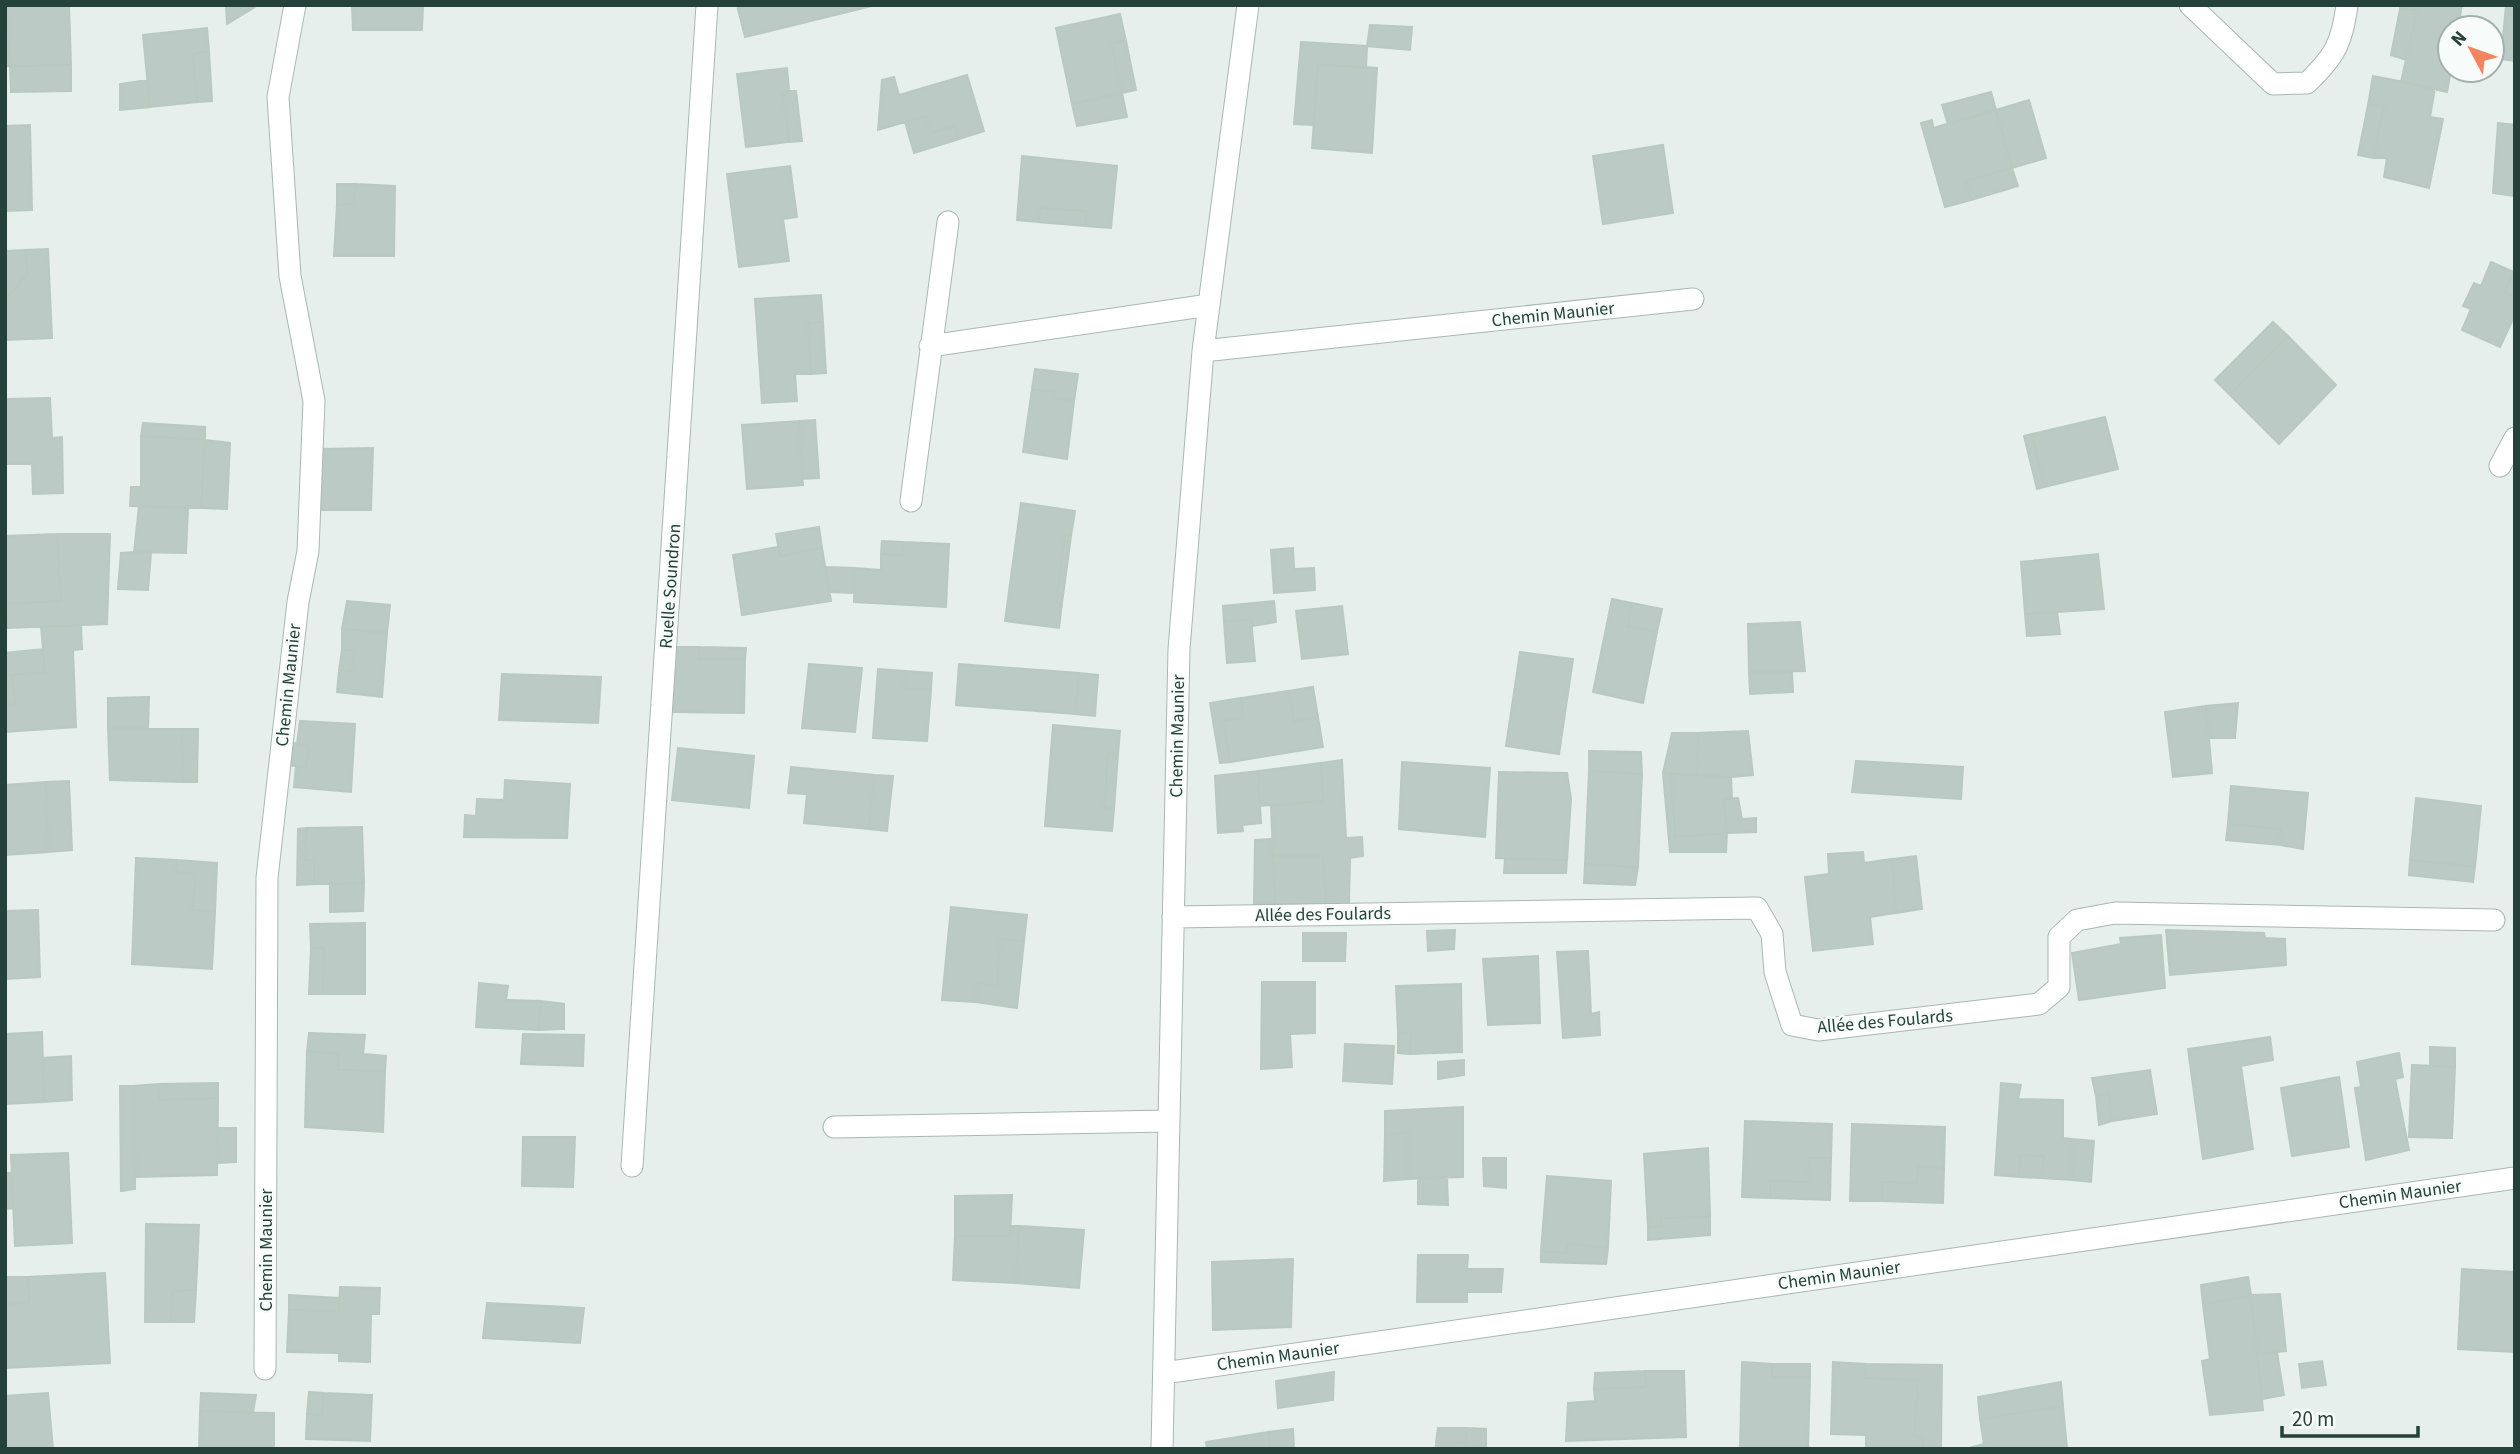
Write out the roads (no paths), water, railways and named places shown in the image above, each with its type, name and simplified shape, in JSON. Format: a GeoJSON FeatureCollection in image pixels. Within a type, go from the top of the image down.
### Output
{"type":"FeatureCollection","features":[{"type":"Feature","properties":{"kind":"street","name":"Chemin Maunier"},"geometry":{"type":"LineString","coordinates":[[265,1369],[267,878],[298,602],[308,551],[314,401],[290,276],[278,97],[295,5]]}},
{"type":"Feature","properties":{"kind":"street","name":"Ruelle Soundron"},"geometry":{"type":"LineString","coordinates":[[632,1166],[708,5]]}},
{"type":"Feature","properties":{"kind":"street","name":"Chemin Maunier"},"geometry":{"type":"LineString","coordinates":[[1162,1449],[1179,649],[1203,351],[1248,5]]}},
{"type":"Feature","properties":{"kind":"street"},"geometry":{"type":"LineString","coordinates":[[2190,5],[2273,84],[2307,83],[2330,60],[2345,27],[2347,5]]}},
{"type":"Feature","properties":{"kind":"street"},"geometry":{"type":"LineString","coordinates":[[911,501],[947,222]]}},
{"type":"Feature","properties":{"kind":"street","name":"Chemin Maunier"},"geometry":{"type":"LineString","coordinates":[[1203,351],[1693,299]]}},
{"type":"Feature","properties":{"kind":"street"},"geometry":{"type":"LineString","coordinates":[[930,346],[1209,304]]}},
{"type":"Feature","properties":{"kind":"street"},"geometry":{"type":"LineString","coordinates":[[2500,466],[2515,438]]}},
{"type":"Feature","properties":{"kind":"street","name":"Allée des Foulards"},"geometry":{"type":"LineString","coordinates":[[1173,916],[1757,908],[1772,934],[1775,972],[1793,1025],[1818,1030],[2039,1004],[2059,988],[2059,937],[2077,920],[2115,913],[2494,920]]}},
{"type":"Feature","properties":{"kind":"street"},"geometry":{"type":"LineString","coordinates":[[834,1128],[1169,1121]]}},
{"type":"Feature","properties":{"kind":"street","name":"Chemin Maunier"},"geometry":{"type":"LineString","coordinates":[[1164,1373],[2515,1178]]}}]}
